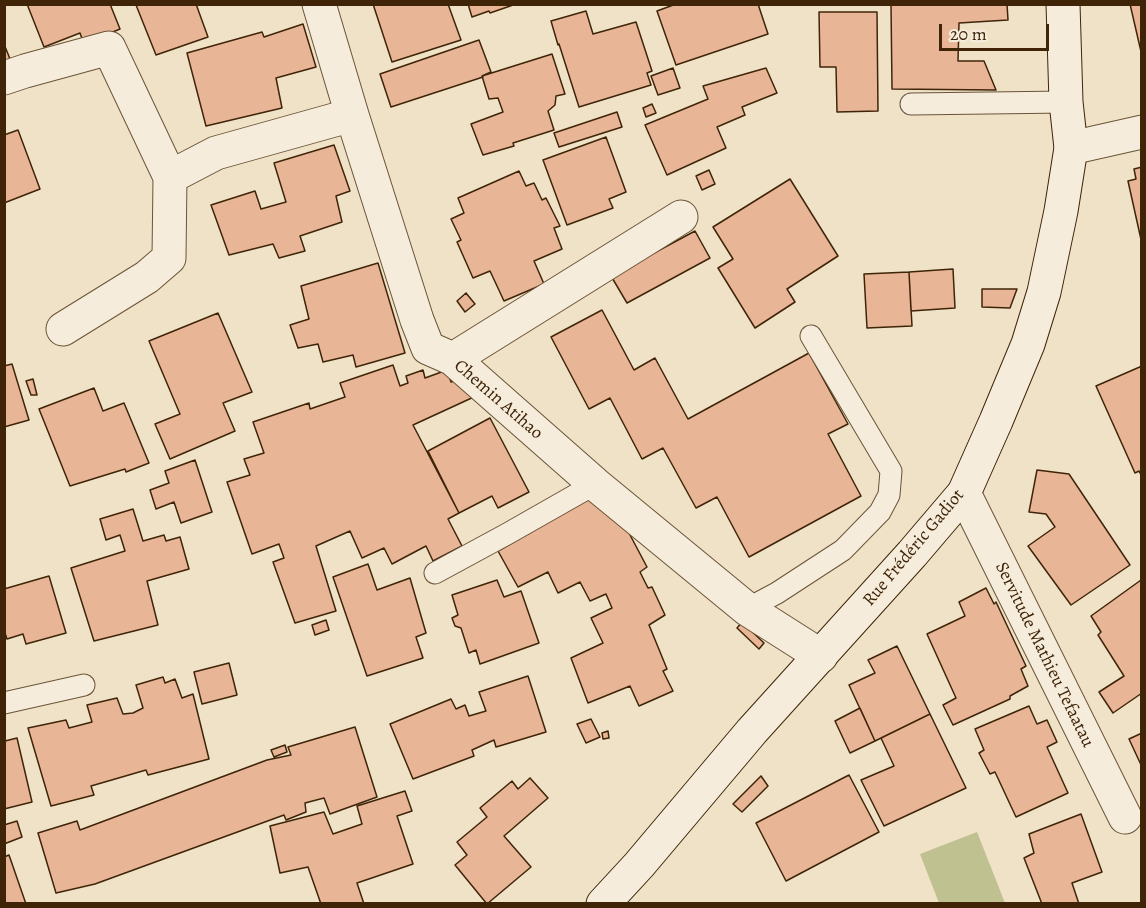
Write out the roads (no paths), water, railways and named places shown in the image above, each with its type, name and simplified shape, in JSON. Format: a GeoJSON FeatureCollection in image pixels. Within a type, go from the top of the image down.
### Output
{"type":"FeatureCollection","features":[{"type":"Feature","properties":{"kind":"street","name":"Chemin Atihao"},"geometry":{"type":"LineString","coordinates":[[319,4],[352,115],[428,348],[453,359],[595,484],[747,609],[820,656]]}},
{"type":"Feature","properties":{"kind":"street","name":"Rue Frédéric Gadiot"},"geometry":{"type":"LineString","coordinates":[[603,903],[639,865],[752,731],[964,493],[1028,344],[1044,292],[1059,223],[1071,148],[1066,102],[1063,4]]}},
{"type":"Feature","properties":{"kind":"street"},"geometry":{"type":"LineString","coordinates":[[15,74],[109,48],[170,177],[169,258],[147,276],[63,329]]}},
{"type":"Feature","properties":{"kind":"street"},"geometry":{"type":"LineString","coordinates":[[170,177],[216,153],[352,115]]}},
{"type":"Feature","properties":{"kind":"street"},"geometry":{"type":"LineString","coordinates":[[1071,148],[1142,132]]}},
{"type":"Feature","properties":{"kind":"street"},"geometry":{"type":"LineString","coordinates":[[453,359],[681,217]]}},
{"type":"Feature","properties":{"kind":"street","name":"Servitude Mathieu Tefaatau"},"geometry":{"type":"LineString","coordinates":[[964,493],[1125,817]]}},
{"type":"Feature","properties":{"kind":"lane"},"geometry":{"type":"LineString","coordinates":[[911,104],[1066,102]]}},
{"type":"Feature","properties":{"kind":"lane"},"geometry":{"type":"LineString","coordinates":[[747,609],[777,593],[843,550],[880,512],[890,495],[891,471],[811,336]]}},
{"type":"Feature","properties":{"kind":"lane"},"geometry":{"type":"LineString","coordinates":[[435,573],[595,484]]}},
{"type":"Feature","properties":{"kind":"lane"},"geometry":{"type":"LineString","coordinates":[[4,704],[84,685]]}}]}
